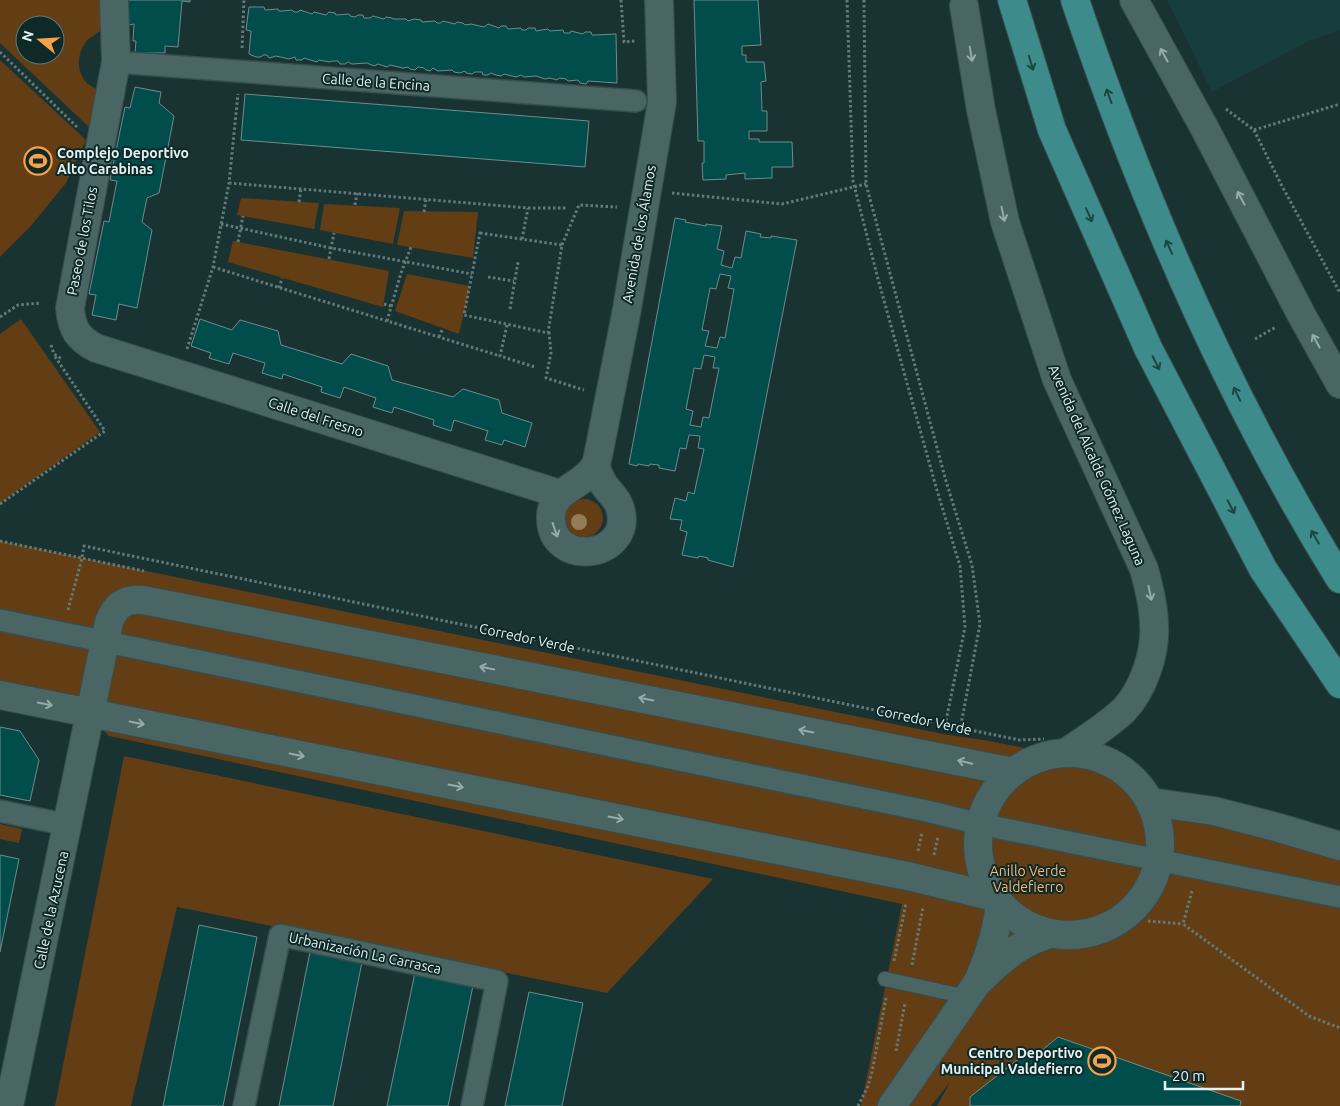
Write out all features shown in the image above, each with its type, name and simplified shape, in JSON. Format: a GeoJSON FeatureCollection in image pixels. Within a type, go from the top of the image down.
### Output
{"type":"FeatureCollection","features":[{"type":"Feature","properties":{"kind":"main road"},"geometry":{"type":"LineString","coordinates":[[1012,0],[1052,130],[1148,348],[1263,569],[1340,684]]}},
{"type":"Feature","properties":{"kind":"main road"},"geometry":{"type":"LineString","coordinates":[[1075,0],[1130,153],[1192,300],[1265,451],[1340,578]]}},
{"type":"Feature","properties":{"kind":"street","name":"Paseo de los Tilos"},"geometry":{"type":"LineString","coordinates":[[76,332],[71,322],[70,308],[116,62],[114,0]]}},
{"type":"Feature","properties":{"kind":"street","name":"Avenida de los Álamos"},"geometry":{"type":"LineString","coordinates":[[595,466],[627,309],[662,102],[659,0]]}},
{"type":"Feature","properties":{"kind":"street"},"geometry":{"type":"LineString","coordinates":[[1134,0],[1340,384]]}},
{"type":"Feature","properties":{"kind":"street","name":"Avenida del Alcalde Gómez Laguna"},"geometry":{"type":"LineString","coordinates":[[964,3],[981,110],[1005,222],[1057,380],[1144,569],[1151,596],[1155,627],[1150,661],[1140,686],[1124,709],[1094,734],[1057,746]]}},
{"type":"Feature","properties":{"kind":"street","name":"Calle de la Encina"},"geometry":{"type":"LineString","coordinates":[[116,62],[636,101]]}},
{"type":"Feature","properties":{"kind":"street","name":"Calle del Fresno"},"geometry":{"type":"LineString","coordinates":[[76,332],[86,342],[96,348],[560,494]]}},
{"type":"Feature","properties":{"kind":"street"},"geometry":{"type":"LineString","coordinates":[[595,466],[602,482],[616,498],[622,521],[618,533],[611,542],[601,549],[590,552],[578,552],[567,547],[558,539],[553,528],[551,516],[554,504],[560,494],[577,483],[595,466]]}},
{"type":"Feature","properties":{"kind":"street"},"geometry":{"type":"LineString","coordinates":[[90,713],[109,622],[117,608],[128,600],[143,600],[1013,772]]}},
{"type":"Feature","properties":{"kind":"street"},"geometry":{"type":"LineString","coordinates":[[0,620],[980,824],[1159,849],[1198,868],[1340,897]]}},
{"type":"Feature","properties":{"kind":"street"},"geometry":{"type":"LineString","coordinates":[[0,695],[927,881],[997,900]]}},
{"type":"Feature","properties":{"kind":"street","name":"Calle de la Azucena"},"geometry":{"type":"LineString","coordinates":[[9,1106],[90,713]]}},
{"type":"Feature","properties":{"kind":"street"},"geometry":{"type":"LineString","coordinates":[[1057,746],[1104,760],[1122,770],[1137,784],[1150,802],[1156,820],[1159,849],[1153,878],[1140,900],[1122,918],[1099,930],[1074,935],[1049,934],[1014,918],[997,900],[985,880],[979,861],[978,842],[980,824],[986,804],[998,786],[1026,763],[1040,758],[1057,746]]}},
{"type":"Feature","properties":{"kind":"street"},"geometry":{"type":"LineString","coordinates":[[1150,802],[1214,811],[1340,846]]}},
{"type":"Feature","properties":{"kind":"street"},"geometry":{"type":"LineString","coordinates":[[0,811],[68,825]]}},
{"type":"Feature","properties":{"kind":"street"},"geometry":{"type":"LineString","coordinates":[[1159,849],[1178,827],[1214,811]]}},
{"type":"Feature","properties":{"kind":"street"},"geometry":{"type":"LineString","coordinates":[[972,990],[990,952],[998,927],[997,900]]}},
{"type":"Feature","properties":{"kind":"street"},"geometry":{"type":"LineString","coordinates":[[892,1106],[972,990],[996,965],[1015,950],[1049,934]]}},
{"type":"Feature","properties":{"kind":"street","name":"Urbanización La Carrasca"},"geometry":{"type":"LineString","coordinates":[[244,1106],[280,935],[497,981],[472,1106]]}},
{"type":"Feature","properties":{"kind":"lane"},"geometry":{"type":"LineString","coordinates":[[884,980],[972,990]]}},
{"type":"Feature","properties":{"kind":"path"},"geometry":{"type":"LineString","coordinates":[[179,374],[213,267],[229,182],[241,72],[244,0]]}},
{"type":"Feature","properties":{"kind":"path"},"geometry":{"type":"LineString","coordinates":[[621,0],[624,42],[636,40]]}},
{"type":"Feature","properties":{"kind":"path"},"geometry":{"type":"LineString","coordinates":[[847,0],[850,134],[855,188],[878,279],[960,566],[965,627],[943,734]]}},
{"type":"Feature","properties":{"kind":"path"},"geometry":{"type":"LineString","coordinates":[[864,0],[866,184],[946,481],[972,565],[980,624],[954,759]]}},
{"type":"Feature","properties":{"kind":"path"},"geometry":{"type":"LineString","coordinates":[[1254,130],[1340,104]]}},
{"type":"Feature","properties":{"kind":"path"},"geometry":{"type":"LineString","coordinates":[[1224,108],[1254,130],[1282,186],[1340,292]]}},
{"type":"Feature","properties":{"kind":"path"},"geometry":{"type":"LineString","coordinates":[[229,182],[528,208],[568,208]]}},
{"type":"Feature","properties":{"kind":"path"},"geometry":{"type":"LineString","coordinates":[[671,193],[782,204],[866,184]]}},
{"type":"Feature","properties":{"kind":"path"},"geometry":{"type":"LineString","coordinates":[[298,202],[301,188]]}},
{"type":"Feature","properties":{"kind":"path"},"geometry":{"type":"LineString","coordinates":[[355,206],[357,193]]}},
{"type":"Feature","properties":{"kind":"path"},"geometry":{"type":"LineString","coordinates":[[424,212],[426,199]]}},
{"type":"Feature","properties":{"kind":"path"},"geometry":{"type":"LineString","coordinates":[[584,391],[546,378],[551,354],[549,330],[562,245],[580,205],[615,207]]}},
{"type":"Feature","properties":{"kind":"path"},"geometry":{"type":"LineString","coordinates":[[522,239],[528,208]]}},
{"type":"Feature","properties":{"kind":"path"},"geometry":{"type":"LineString","coordinates":[[238,242],[243,216]]}},
{"type":"Feature","properties":{"kind":"path"},"geometry":{"type":"LineString","coordinates":[[221,224],[331,248],[472,274]]}},
{"type":"Feature","properties":{"kind":"path"},"geometry":{"type":"LineString","coordinates":[[330,259],[334,233]]}},
{"type":"Feature","properties":{"kind":"path"},"geometry":{"type":"LineString","coordinates":[[549,330],[548,333],[464,315],[480,234],[562,245]]}},
{"type":"Feature","properties":{"kind":"path"},"geometry":{"type":"LineString","coordinates":[[387,321],[411,247]]}},
{"type":"Feature","properties":{"kind":"path"},"geometry":{"type":"LineString","coordinates":[[510,309],[518,262]]}},
{"type":"Feature","properties":{"kind":"path"},"geometry":{"type":"LineString","coordinates":[[213,267],[536,367]]}},
{"type":"Feature","properties":{"kind":"path"},"geometry":{"type":"LineString","coordinates":[[488,277],[514,281]]}},
{"type":"Feature","properties":{"kind":"path"},"geometry":{"type":"LineString","coordinates":[[279,288],[282,278]]}},
{"type":"Feature","properties":{"kind":"path"},"geometry":{"type":"LineString","coordinates":[[0,317],[18,305],[41,303]]}},
{"type":"Feature","properties":{"kind":"path"},"geometry":{"type":"LineString","coordinates":[[384,304],[391,306]]}},
{"type":"Feature","properties":{"kind":"path"},"geometry":{"type":"LineString","coordinates":[[500,356],[507,325]]}},
{"type":"Feature","properties":{"kind":"path"},"geometry":{"type":"LineString","coordinates":[[1255,339],[1276,327]]}},
{"type":"Feature","properties":{"kind":"path"},"geometry":{"type":"LineString","coordinates":[[439,337],[443,328]]}},
{"type":"Feature","properties":{"kind":"path"},"geometry":{"type":"LineString","coordinates":[[0,504],[105,431],[54,354]]}},
{"type":"Feature","properties":{"kind":"path","name":"Corredor Verde"},"geometry":{"type":"LineString","coordinates":[[62,633],[84,546],[945,725],[1057,746]]}},
{"type":"Feature","properties":{"kind":"path"},"geometry":{"type":"LineString","coordinates":[[895,1056],[941,815]]}},
{"type":"Feature","properties":{"kind":"path"},"geometry":{"type":"LineString","coordinates":[[1183,924],[1198,868]]}},
{"type":"Feature","properties":{"kind":"path"},"geometry":{"type":"LineString","coordinates":[[1148,921],[1183,924],[1309,1016],[1340,1028]]}},
{"type":"Feature","properties":{"kind":"shaded area"},"geometry":{"type":"Polygon","coordinates":[[[1167,0],[1340,0],[1340,30],[1309,41],[1212,92],[1167,0]]]}},
{"type":"Feature","properties":{"kind":"green space"},"geometry":{"type":"Polygon","coordinates":[[[0,0],[102,0],[103,28],[85,43],[79,57],[80,71],[83,77],[87,83],[100,90],[92,130],[23,65],[65,65],[65,15],[15,15],[15,57],[0,43],[0,0]]]}},
{"type":"Feature","properties":{"kind":"green space","name":"Complejo Deportivo Alto Carabinas"},"geometry":{"type":"Polygon","coordinates":[[[0,60],[86,140],[66,183],[30,227],[0,257],[0,60]]]}},
{"type":"Feature","properties":{"kind":"green space"},"geometry":{"type":"Polygon","coordinates":[[[241,198],[319,203],[314,229],[237,215],[241,198]]]}},
{"type":"Feature","properties":{"kind":"green space"},"geometry":{"type":"Polygon","coordinates":[[[324,204],[400,208],[393,244],[320,230],[324,204]]]}},
{"type":"Feature","properties":{"kind":"green space"},"geometry":{"type":"Polygon","coordinates":[[[404,211],[478,212],[473,258],[397,245],[404,211]]]}},
{"type":"Feature","properties":{"kind":"green space"},"geometry":{"type":"Polygon","coordinates":[[[233,241],[389,271],[383,307],[228,262],[233,241]]]}},
{"type":"Feature","properties":{"kind":"green space"},"geometry":{"type":"Polygon","coordinates":[[[407,274],[470,286],[459,334],[395,311],[407,274]]]}},
{"type":"Feature","properties":{"kind":"green space"},"geometry":{"type":"Polygon","coordinates":[[[21,319],[100,432],[0,503],[0,334],[21,319]]]}},
{"type":"Feature","properties":{"kind":"green space"},"geometry":{"type":"Polygon","coordinates":[[[584,499],[591,500],[597,505],[602,511],[602,525],[597,531],[591,536],[584,537],[577,536],[571,531],[566,525],[565,518],[566,511],[571,505],[577,500],[584,499]]]}},
{"type":"Feature","properties":{"kind":"green space","name":"Anillo Verde Valdefierro"},"geometry":{"type":"Polygon","coordinates":[[[0,541],[943,734],[1054,754],[1085,754],[1104,760],[1122,770],[1137,783],[1150,802],[1340,835],[1340,1106],[937,1106],[950,1082],[931,1106],[861,1106],[902,904],[109,736],[80,708],[0,691],[0,541]]]}},
{"type":"Feature","properties":{"kind":"green space"},"geometry":{"type":"Polygon","coordinates":[[[124,756],[713,879],[607,993],[177,907],[131,1106],[55,1106],[124,756]]]}},
{"type":"Feature","properties":{"kind":"green space"},"geometry":{"type":"Polygon","coordinates":[[[0,824],[22,829],[19,843],[0,839],[0,824]]]}},
{"type":"Feature","properties":{"kind":"building"},"geometry":{"type":"Polygon","coordinates":[[[127,0],[190,0],[190,2],[182,1],[178,47],[165,46],[165,53],[135,53],[136,41],[133,41],[134,24],[129,25],[127,0]]]}},
{"type":"Feature","properties":{"kind":"building"},"geometry":{"type":"Polygon","coordinates":[[[694,0],[758,0],[761,45],[742,46],[742,55],[746,55],[746,62],[764,62],[766,81],[761,82],[762,111],[767,111],[767,131],[749,131],[749,139],[759,139],[759,142],[792,142],[793,167],[772,167],[772,178],[745,179],[745,173],[726,175],[726,179],[703,180],[704,141],[698,141],[694,0]]]}},
{"type":"Feature","properties":{"kind":"building"},"geometry":{"type":"Polygon","coordinates":[[[249,7],[264,7],[265,10],[278,9],[279,11],[292,10],[294,12],[300,10],[312,14],[314,12],[326,15],[329,12],[336,15],[349,14],[355,17],[363,15],[364,18],[373,16],[384,19],[386,17],[406,19],[408,21],[414,19],[421,20],[422,22],[435,21],[440,23],[443,21],[455,24],[457,22],[484,27],[488,24],[499,28],[506,26],[508,29],[521,28],[526,30],[528,28],[535,28],[536,31],[548,29],[550,31],[563,30],[564,33],[570,33],[571,31],[583,34],[591,32],[592,35],[616,34],[617,83],[588,81],[586,84],[580,83],[578,80],[545,79],[536,76],[524,77],[521,75],[516,77],[504,74],[501,76],[491,73],[483,75],[482,72],[472,74],[465,71],[460,73],[452,70],[438,71],[433,68],[430,71],[418,67],[415,70],[408,67],[403,68],[390,65],[387,67],[378,64],[374,66],[367,63],[352,64],[348,62],[340,64],[338,61],[319,60],[317,62],[304,58],[296,60],[295,57],[289,59],[276,56],[269,58],[267,55],[256,57],[249,54],[251,31],[246,30],[249,7]]]}},
{"type":"Feature","properties":{"kind":"building"},"geometry":{"type":"Polygon","coordinates":[[[135,87],[161,92],[159,103],[174,116],[159,193],[147,198],[142,222],[152,230],[137,308],[119,304],[116,320],[92,315],[96,295],[89,294],[104,221],[109,222],[117,181],[110,180],[125,107],[130,108],[135,87]]]}},
{"type":"Feature","properties":{"kind":"building"},"geometry":{"type":"Polygon","coordinates":[[[245,94],[589,121],[585,167],[241,140],[245,94]]]}},
{"type":"Feature","properties":{"kind":"building"},"geometry":{"type":"Polygon","coordinates":[[[675,218],[706,226],[706,224],[722,226],[717,249],[724,251],[721,265],[732,268],[735,257],[741,258],[746,231],[761,234],[760,237],[771,238],[771,236],[797,240],[733,567],[708,560],[708,558],[682,555],[687,532],[680,530],[682,520],[670,519],[675,498],[686,501],[688,492],[694,494],[704,449],[698,448],[700,436],[689,435],[686,449],[680,448],[675,471],[659,468],[659,465],[638,464],[637,466],[629,464],[675,218]],[[720,274],[716,289],[710,288],[702,330],[709,331],[705,346],[717,348],[720,337],[725,338],[734,289],[728,288],[731,276],[720,274]],[[704,355],[701,369],[694,368],[686,409],[693,411],[690,425],[701,427],[703,417],[709,418],[719,368],[713,368],[715,357],[704,355]]]}},
{"type":"Feature","properties":{"kind":"building"},"geometry":{"type":"Polygon","coordinates":[[[200,319],[232,330],[240,320],[278,331],[281,345],[342,364],[351,354],[388,366],[392,380],[453,397],[463,389],[499,400],[502,413],[532,423],[525,447],[504,440],[502,445],[485,440],[488,431],[454,420],[451,431],[433,425],[434,420],[394,407],[392,413],[373,407],[376,398],[344,387],[340,398],[321,392],[322,387],[283,374],[282,379],[262,373],[265,363],[233,353],[229,364],[209,358],[211,353],[191,346],[200,319]]]}},
{"type":"Feature","properties":{"kind":"building"},"geometry":{"type":"Polygon","coordinates":[[[0,727],[20,731],[39,760],[30,801],[0,795],[0,727]]]}},
{"type":"Feature","properties":{"kind":"building"},"geometry":{"type":"Polygon","coordinates":[[[0,855],[19,859],[0,952],[0,855]]]}},
{"type":"Feature","properties":{"kind":"building"},"geometry":{"type":"Polygon","coordinates":[[[199,925],[257,937],[223,1106],[163,1106],[199,925]]]}},
{"type":"Feature","properties":{"kind":"building"},"geometry":{"type":"Polygon","coordinates":[[[310,952],[362,962],[333,1106],[279,1106],[310,952]]]}},
{"type":"Feature","properties":{"kind":"building"},"geometry":{"type":"Polygon","coordinates":[[[416,968],[474,981],[448,1106],[387,1106],[416,968]]]}},
{"type":"Feature","properties":{"kind":"building"},"geometry":{"type":"Polygon","coordinates":[[[529,992],[583,1003],[562,1106],[505,1106],[529,992]]]}},
{"type":"Feature","properties":{"kind":"building"},"geometry":{"type":"Polygon","coordinates":[[[1058,1037],[1241,1101],[1240,1106],[970,1106],[970,1097],[1030,1050],[1035,1056],[1058,1037]]]}},
{"type":"Feature","properties":{"kind":"place","name":"Complejo Deportivo Alto Carabinas"},"geometry":{"type":"Point","coordinates":[38,161]}},
{"type":"Feature","properties":{"kind":"place","name":"Centro Deportivo Municipal Valdefierro"},"geometry":{"type":"Point","coordinates":[1102,1061]}}]}
